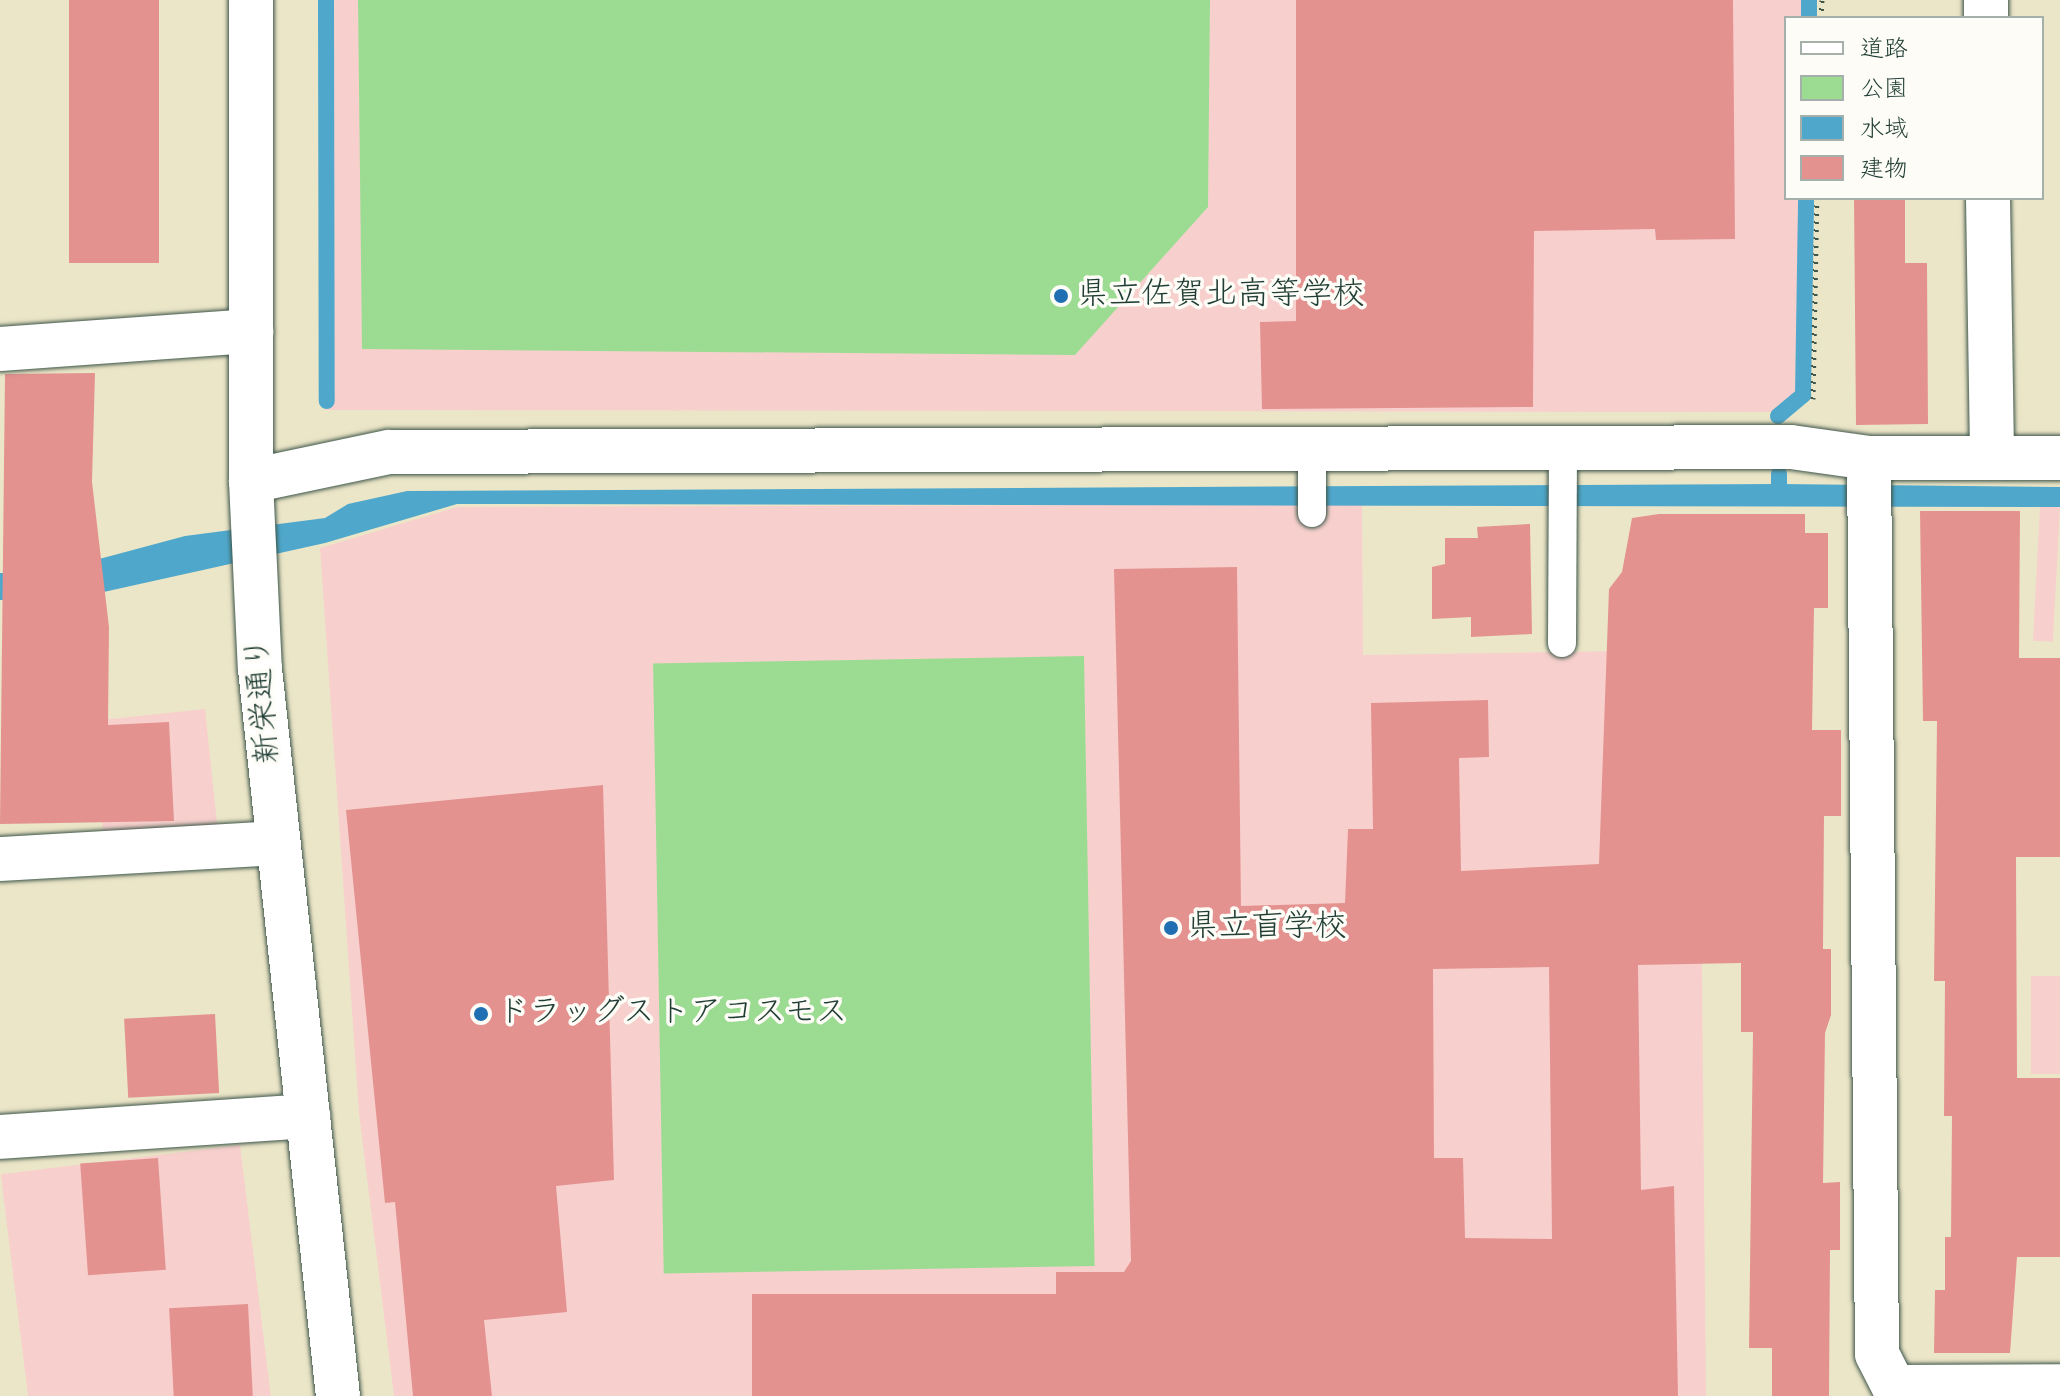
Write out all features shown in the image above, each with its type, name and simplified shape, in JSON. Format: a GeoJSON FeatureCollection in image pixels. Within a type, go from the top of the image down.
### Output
{"type":"FeatureCollection","features":[{"type":"Feature","properties":{"kind":"street","name":"新栄通り"},"geometry":{"type":"LineString","coordinates":[[251,0],[251,481],[278,843],[338,1396]]}},
{"type":"Feature","properties":{"kind":"street"},"geometry":{"type":"LineString","coordinates":[[1988,200],[1992,458]]}},
{"type":"Feature","properties":{"kind":"street"},"geometry":{"type":"LineString","coordinates":[[0,349],[251,331]]}},
{"type":"Feature","properties":{"kind":"street"},"geometry":{"type":"LineString","coordinates":[[251,481],[389,452],[1312,463],[1563,462],[1791,447],[1869,466],[1992,458],[2060,458]]}},
{"type":"Feature","properties":{"kind":"street"},"geometry":{"type":"LineString","coordinates":[[1869,466],[1877,1354],[1894,1387],[2060,1386]]}},
{"type":"Feature","properties":{"kind":"street"},"geometry":{"type":"LineString","coordinates":[[0,859],[278,843]]}},
{"type":"Feature","properties":{"kind":"street"},"geometry":{"type":"LineString","coordinates":[[0,1137],[308,1116]]}},
{"type":"Feature","properties":{"kind":"lane"},"geometry":{"type":"LineString","coordinates":[[1562,643],[1563,462]]}},
{"type":"Feature","properties":{"kind":"lane"},"geometry":{"type":"LineString","coordinates":[[1312,463],[1312,513]]}},
{"type":"Feature","properties":{"kind":"path"},"geometry":{"type":"LineString","coordinates":[[1791,447],[1813,407],[1817,200]]}},
{"type":"Feature","properties":{"kind":"shaded area","name":"県立佐賀北高等学校"},"geometry":{"type":"Polygon","coordinates":[[[323,0],[1803,0],[1803,16],[1784,16],[1784,200],[1799,200],[1795,393],[1779,412],[326,410],[323,0]]]}},
{"type":"Feature","properties":{"kind":"shaded area","name":"県立盲学校"},"geometry":{"type":"Polygon","coordinates":[[[1362,504],[1363,655],[1699,650],[1706,1396],[394,1396],[359,1113],[320,548],[457,507],[1362,504]]]}},
{"type":"Feature","properties":{"kind":"shaded area"},"geometry":{"type":"Polygon","coordinates":[[[2040,506],[2060,507],[2053,642],[2033,641],[2040,506]]]}},
{"type":"Feature","properties":{"kind":"shaded area"},"geometry":{"type":"Polygon","coordinates":[[[205,709],[218,830],[104,842],[92,721],[205,709]]]}},
{"type":"Feature","properties":{"kind":"shaded area"},"geometry":{"type":"Polygon","coordinates":[[[2031,976],[2060,976],[2060,1074],[2031,1074],[2031,976]]]}},
{"type":"Feature","properties":{"kind":"shaded area"},"geometry":{"type":"Polygon","coordinates":[[[240,1145],[271,1396],[28,1396],[1,1174],[240,1145]]]}},
{"type":"Feature","properties":{"kind":"green space"},"geometry":{"type":"Polygon","coordinates":[[[358,0],[1210,0],[1208,207],[1075,355],[362,349],[358,0]]]}},
{"type":"Feature","properties":{"kind":"green space"},"geometry":{"type":"Polygon","coordinates":[[[1084,656],[1095,1266],[664,1273],[653,664],[1084,656]]]}},
{"type":"Feature","properties":{"kind":"water"},"geometry":{"type":"Polygon","coordinates":[[[1779,484],[2060,487],[2060,507],[457,504],[325,543],[63,601],[0,600],[0,573],[47,573],[185,536],[325,518],[348,504],[407,491],[1779,484]]]}},
{"type":"Feature","properties":{"kind":"building"},"geometry":{"type":"Polygon","coordinates":[[[69,0],[159,0],[159,263],[69,263],[69,0]]]}},
{"type":"Feature","properties":{"kind":"building"},"geometry":{"type":"Polygon","coordinates":[[[1296,0],[1733,0],[1735,239],[1656,240],[1655,229],[1534,231],[1533,407],[1262,409],[1260,322],[1296,321],[1296,0]]]}},
{"type":"Feature","properties":{"kind":"building"},"geometry":{"type":"Polygon","coordinates":[[[1854,200],[1905,200],[1905,263],[1927,263],[1928,424],[1856,425],[1854,200]]]}},
{"type":"Feature","properties":{"kind":"building"},"geometry":{"type":"Polygon","coordinates":[[[95,373],[92,482],[109,627],[108,725],[169,722],[174,821],[0,824],[5,374],[95,373]]]}},
{"type":"Feature","properties":{"kind":"building"},"geometry":{"type":"Polygon","coordinates":[[[1920,511],[2020,511],[2019,658],[2060,658],[2060,857],[2016,857],[2017,1078],[2060,1078],[2060,1257],[2017,1257],[2010,1353],[1934,1353],[1935,1290],[1945,1290],[1945,1237],[1951,1237],[1952,1116],[1944,1116],[1945,981],[1934,981],[1937,721],[1923,721],[1920,511]]]}},
{"type":"Feature","properties":{"kind":"building"},"geometry":{"type":"Polygon","coordinates":[[[1659,514],[1805,514],[1805,533],[1828,533],[1828,608],[1814,608],[1812,730],[1841,730],[1841,816],[1824,816],[1823,949],[1831,949],[1831,1015],[1825,1033],[1823,1183],[1840,1182],[1840,1250],[1830,1250],[1829,1396],[1772,1396],[1772,1348],[1749,1348],[1753,1032],[1741,1032],[1741,963],[1638,965],[1641,1190],[1674,1186],[1678,1396],[752,1396],[752,1294],[1056,1294],[1056,1272],[1124,1272],[1131,1261],[1114,569],[1237,567],[1241,906],[1345,903],[1348,829],[1373,829],[1371,703],[1488,700],[1489,757],[1459,758],[1461,871],[1599,864],[1609,589],[1622,572],[1632,518],[1659,514]],[[1549,967],[1433,969],[1434,1158],[1463,1158],[1465,1238],[1552,1239],[1549,967]]]}},
{"type":"Feature","properties":{"kind":"building"},"geometry":{"type":"Polygon","coordinates":[[[1530,524],[1532,634],[1471,637],[1471,617],[1432,619],[1432,567],[1445,564],[1445,538],[1478,538],[1477,527],[1530,524]]]}},
{"type":"Feature","properties":{"kind":"building"},"geometry":{"type":"Polygon","coordinates":[[[603,785],[614,1180],[556,1186],[567,1312],[484,1320],[492,1396],[413,1396],[395,1202],[385,1203],[346,810],[603,785]]]}},
{"type":"Feature","properties":{"kind":"building"},"geometry":{"type":"Polygon","coordinates":[[[215,1014],[219,1093],[128,1098],[124,1019],[215,1014]]]}},
{"type":"Feature","properties":{"kind":"building"},"geometry":{"type":"Polygon","coordinates":[[[158,1158],[166,1270],[88,1275],[80,1163],[158,1158]]]}},
{"type":"Feature","properties":{"kind":"building"},"geometry":{"type":"Polygon","coordinates":[[[248,1304],[253,1396],[174,1396],[169,1308],[248,1304]]]}},
{"type":"Feature","properties":{"kind":"waterway"},"geometry":{"type":"LineString","coordinates":[[326,0],[327,401]]}},
{"type":"Feature","properties":{"kind":"waterway"},"geometry":{"type":"LineString","coordinates":[[1809,0],[1809,16]]}},
{"type":"Feature","properties":{"kind":"waterway"},"geometry":{"type":"LineString","coordinates":[[1778,416],[1803,395],[1806,200]]}},
{"type":"Feature","properties":{"kind":"waterway"},"geometry":{"type":"LineString","coordinates":[[1779,474],[1779,493]]}},
{"type":"Feature","properties":{"kind":"place","name":"県立佐賀北高等学校"},"geometry":{"type":"Point","coordinates":[1061,296]}},
{"type":"Feature","properties":{"kind":"place","name":"県立盲学校"},"geometry":{"type":"Point","coordinates":[1171,928]}},
{"type":"Feature","properties":{"kind":"place","name":"ドラッグストアコスモス"},"geometry":{"type":"Point","coordinates":[481,1014]}}]}
